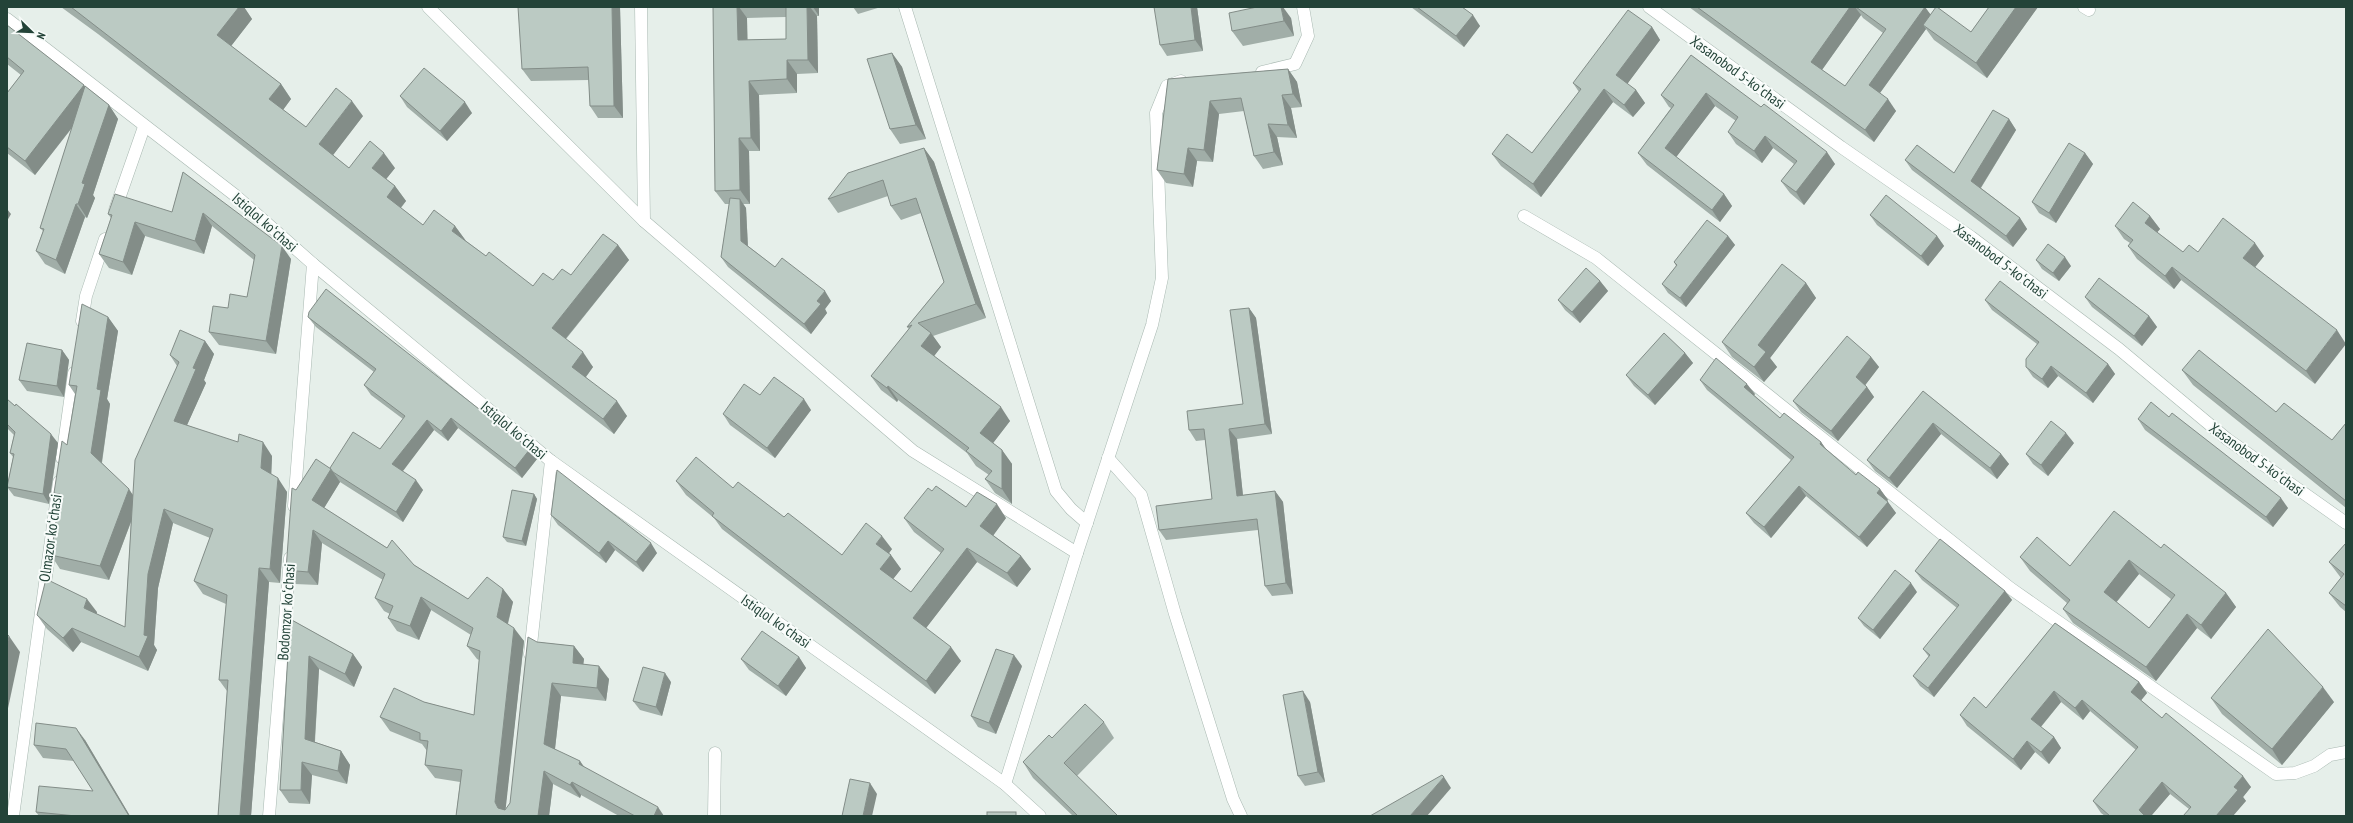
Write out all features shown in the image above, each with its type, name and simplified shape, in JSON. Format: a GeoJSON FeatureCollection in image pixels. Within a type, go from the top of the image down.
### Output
{"type":"FeatureCollection","features":[{"type":"Feature","properties":{"kind":"street"},"geometry":{"type":"LineString","coordinates":[[428,7],[644,221],[913,451],[1077,553]]}},
{"type":"Feature","properties":{"kind":"street"},"geometry":{"type":"LineString","coordinates":[[641,7],[644,221]]}},
{"type":"Feature","properties":{"kind":"street"},"geometry":{"type":"LineString","coordinates":[[905,7],[1056,491],[1071,509],[1087,523]]}},
{"type":"Feature","properties":{"kind":"street"},"geometry":{"type":"LineString","coordinates":[[1248,73],[1272,71],[1296,64],[1308,36],[1303,7]]}},
{"type":"Feature","properties":{"kind":"street","name":"Xasanobod 5-koʻchasi"},"geometry":{"type":"LineString","coordinates":[[1649,7],[1841,147],[1970,237],[2119,349],[2227,439],[2346,523]]}},
{"type":"Feature","properties":{"kind":"street","name":"Istiqlol koʻchasi"},"geometry":{"type":"LineString","coordinates":[[7,19],[236,196],[313,264],[551,461],[1005,784],[1040,816]]}},
{"type":"Feature","properties":{"kind":"street"},"geometry":{"type":"LineString","coordinates":[[1005,784],[1077,553],[1152,325],[1162,278],[1156,113],[1167,86],[1193,77]]}},
{"type":"Feature","properties":{"kind":"street"},"geometry":{"type":"LineString","coordinates":[[80,335],[86,296],[144,126]]}},
{"type":"Feature","properties":{"kind":"street"},"geometry":{"type":"LineString","coordinates":[[1524,216],[1596,258],[2010,588],[2276,774],[2295,773],[2314,766],[2330,754],[2346,752]]}},
{"type":"Feature","properties":{"kind":"street"},"geometry":{"type":"LineString","coordinates":[[293,516],[313,264]]}},
{"type":"Feature","properties":{"kind":"street","name":"Olmazor koʻchasi"},"geometry":{"type":"LineString","coordinates":[[13,816],[77,358]]}},
{"type":"Feature","properties":{"kind":"street"},"geometry":{"type":"LineString","coordinates":[[1108,458],[1141,495],[1175,614],[1233,799],[1241,816]]}},
{"type":"Feature","properties":{"kind":"street"},"geometry":{"type":"LineString","coordinates":[[528,666],[551,461]]}},
{"type":"Feature","properties":{"kind":"street","name":"Bodomzor koʻchasi"},"geometry":{"type":"LineString","coordinates":[[270,816],[290,548]]}},
{"type":"Feature","properties":{"kind":"street"},"geometry":{"type":"LineString","coordinates":[[714,816],[715,753]]}},
{"type":"Feature","properties":{"kind":"building"},"geometry":{"type":"Polygon","coordinates":[[[71,7],[239,7],[217,35],[281,84],[269,99],[306,127],[336,88],[352,101],[319,144],[349,168],[370,141],[384,153],[372,168],[395,186],[387,197],[423,225],[434,210],[455,226],[452,231],[486,256],[489,252],[533,286],[543,273],[553,280],[562,269],[571,275],[603,234],[618,245],[552,328],[583,352],[572,367],[617,401],[603,419],[71,7]]]}},
{"type":"Feature","properties":{"kind":"building"},"geometry":{"type":"Polygon","coordinates":[[[518,7],[612,7],[614,106],[590,106],[588,67],[522,69],[518,7]]]}},
{"type":"Feature","properties":{"kind":"building"},"geometry":{"type":"Polygon","coordinates":[[[713,7],[737,7],[738,40],[786,39],[786,7],[807,7],[808,60],[787,60],[787,79],[749,81],[751,138],[739,138],[740,190],[715,191],[713,7]]]}},
{"type":"Feature","properties":{"kind":"building"},"geometry":{"type":"Polygon","coordinates":[[[1154,7],[1191,7],[1195,40],[1160,45],[1154,7]]]}},
{"type":"Feature","properties":{"kind":"building"},"geometry":{"type":"Polygon","coordinates":[[[1257,7],[1281,7],[1284,21],[1232,31],[1229,13],[1257,7]]]}},
{"type":"Feature","properties":{"kind":"building"},"geometry":{"type":"Polygon","coordinates":[[[1417,7],[1462,7],[1473,15],[1456,36],[1417,7]]]}},
{"type":"Feature","properties":{"kind":"building"},"geometry":{"type":"Polygon","coordinates":[[[1697,7],[1850,7],[1811,62],[1845,86],[1886,29],[1856,7],[1925,7],[1869,85],[1888,99],[1865,130],[1697,7]]]}},
{"type":"Feature","properties":{"kind":"building"},"geometry":{"type":"Polygon","coordinates":[[[1936,7],[1971,32],[1989,7],[2016,7],[1976,63],[1923,25],[1936,7]]]}},
{"type":"Feature","properties":{"kind":"building"},"geometry":{"type":"Polygon","coordinates":[[[1628,10],[1652,27],[1616,75],[1636,90],[1624,105],[1604,89],[1533,184],[1492,154],[1507,134],[1532,153],[1581,89],[1573,83],[1628,10]]]}},
{"type":"Feature","properties":{"kind":"building"},"geometry":{"type":"Polygon","coordinates":[[[7,25],[84,85],[25,161],[7,147],[7,93],[24,71],[7,57],[7,25]]]}},
{"type":"Feature","properties":{"kind":"building"},"geometry":{"type":"Polygon","coordinates":[[[892,53],[916,125],[890,129],[867,59],[892,53]]]}},
{"type":"Feature","properties":{"kind":"building"},"geometry":{"type":"Polygon","coordinates":[[[1691,55],[1761,107],[1764,104],[1827,152],[1796,192],[1781,181],[1797,161],[1765,136],[1754,151],[1728,132],[1738,117],[1706,93],[1665,148],[1724,194],[1712,210],[1638,153],[1674,105],[1661,95],[1691,55]]]}},
{"type":"Feature","properties":{"kind":"building"},"geometry":{"type":"Polygon","coordinates":[[[424,68],[465,102],[440,131],[400,96],[424,68]]]}},
{"type":"Feature","properties":{"kind":"building"},"geometry":{"type":"Polygon","coordinates":[[[1288,69],[1293,94],[1282,95],[1288,125],[1268,124],[1274,152],[1254,156],[1241,98],[1210,101],[1204,150],[1188,148],[1184,174],[1157,170],[1168,79],[1288,69]]]}},
{"type":"Feature","properties":{"kind":"building"},"geometry":{"type":"Polygon","coordinates":[[[85,86],[109,105],[82,183],[85,184],[78,204],[76,204],[56,260],[36,251],[44,229],[40,228],[85,86]]]}},
{"type":"Feature","properties":{"kind":"building"},"geometry":{"type":"Polygon","coordinates":[[[1993,110],[2009,119],[1971,181],[2020,218],[2006,236],[1905,160],[1917,145],[1954,173],[1993,110]]]}},
{"type":"Feature","properties":{"kind":"building"},"geometry":{"type":"Polygon","coordinates":[[[2069,143],[2085,153],[2049,213],[2032,202],[2069,143]]]}},
{"type":"Feature","properties":{"kind":"building"},"geometry":{"type":"Polygon","coordinates":[[[924,148],[976,304],[918,323],[931,333],[921,346],[1001,407],[980,433],[1002,450],[1002,489],[985,479],[992,471],[966,451],[969,448],[888,386],[887,388],[871,376],[912,325],[907,327],[944,282],[916,198],[891,206],[883,180],[828,199],[848,173],[924,148]]]}},
{"type":"Feature","properties":{"kind":"building"},"geometry":{"type":"Polygon","coordinates":[[[183,172],[282,246],[266,341],[209,332],[213,306],[228,308],[230,294],[247,297],[255,255],[203,213],[195,241],[135,222],[123,262],[99,254],[112,215],[108,214],[115,194],[172,212],[183,172]]]}},
{"type":"Feature","properties":{"kind":"building"},"geometry":{"type":"Polygon","coordinates":[[[1886,195],[1937,236],[1921,256],[1870,215],[1886,195]]]}},
{"type":"Feature","properties":{"kind":"building"},"geometry":{"type":"Polygon","coordinates":[[[730,198],[740,199],[741,241],[775,267],[782,258],[825,291],[817,301],[821,304],[804,324],[721,257],[730,198]]]}},
{"type":"Feature","properties":{"kind":"building"},"geometry":{"type":"Polygon","coordinates":[[[2133,202],[2150,216],[2145,223],[2183,252],[2189,245],[2198,252],[2223,218],[2255,243],[2243,258],[2337,330],[2306,371],[2172,267],[2165,276],[2128,246],[2133,240],[2115,226],[2133,202]]]}},
{"type":"Feature","properties":{"kind":"building"},"geometry":{"type":"Polygon","coordinates":[[[1707,220],[1728,236],[1680,298],[1662,284],[1677,265],[1674,262],[1707,220]]]}},
{"type":"Feature","properties":{"kind":"building"},"geometry":{"type":"Polygon","coordinates":[[[2048,244],[2065,257],[2053,273],[2036,260],[2048,244]]]}},
{"type":"Feature","properties":{"kind":"building"},"geometry":{"type":"Polygon","coordinates":[[[1782,264],[1806,283],[1758,345],[1766,352],[1754,367],[1722,342],[1782,264]]]}},
{"type":"Feature","properties":{"kind":"building"},"geometry":{"type":"Polygon","coordinates":[[[1586,268],[1600,281],[1572,312],[1558,300],[1586,268]]]}},
{"type":"Feature","properties":{"kind":"building"},"geometry":{"type":"Polygon","coordinates":[[[2099,278],[2149,316],[2134,336],[2085,297],[2099,278]]]}},
{"type":"Feature","properties":{"kind":"building"},"geometry":{"type":"Polygon","coordinates":[[[2000,281],[2108,364],[2086,393],[2051,366],[2042,379],[2026,367],[2026,359],[2039,342],[1985,300],[2000,281]]]}},
{"type":"Feature","properties":{"kind":"building"},"geometry":{"type":"Polygon","coordinates":[[[326,289],[530,449],[515,468],[451,418],[441,431],[427,420],[392,464],[416,480],[396,512],[333,472],[330,468],[353,432],[380,449],[405,416],[364,385],[376,369],[308,317],[309,312],[326,289]]]}},
{"type":"Feature","properties":{"kind":"building"},"geometry":{"type":"Polygon","coordinates":[[[82,304],[108,317],[97,389],[101,390],[91,453],[129,489],[100,566],[51,555],[60,494],[54,493],[62,441],[67,445],[77,386],[69,385],[82,304]]]}},
{"type":"Feature","properties":{"kind":"building"},"geometry":{"type":"Polygon","coordinates":[[[1249,308],[1265,424],[1229,429],[1237,496],[1275,491],[1286,583],[1265,586],[1257,519],[1159,530],[1156,506],[1212,499],[1204,429],[1189,430],[1187,411],[1243,404],[1230,310],[1249,308]]]}},
{"type":"Feature","properties":{"kind":"building"},"geometry":{"type":"Polygon","coordinates":[[[180,330],[205,341],[193,368],[196,369],[174,421],[238,442],[239,434],[263,442],[261,468],[278,478],[270,569],[259,568],[240,816],[218,816],[228,680],[219,680],[227,595],[194,581],[213,529],[164,509],[148,574],[144,635],[148,636],[139,657],[72,628],[63,638],[37,615],[46,579],[87,599],[84,608],[125,627],[135,460],[179,362],[170,355],[180,330]]]}},
{"type":"Feature","properties":{"kind":"building"},"geometry":{"type":"Polygon","coordinates":[[[1664,333],[1685,353],[1648,395],[1626,375],[1664,333]]]}},
{"type":"Feature","properties":{"kind":"building"},"geometry":{"type":"Polygon","coordinates":[[[1847,336],[1871,357],[1856,377],[1867,387],[1831,431],[1793,401],[1847,336]]]}},
{"type":"Feature","properties":{"kind":"building"},"geometry":{"type":"Polygon","coordinates":[[[27,343],[62,350],[57,386],[19,380],[27,343]]]}},
{"type":"Feature","properties":{"kind":"building"},"geometry":{"type":"Polygon","coordinates":[[[2199,350],[2276,412],[2284,403],[2332,440],[2346,423],[2346,501],[2182,370],[2199,350]]]}},
{"type":"Feature","properties":{"kind":"building"},"geometry":{"type":"Polygon","coordinates":[[[1716,358],[1747,384],[1744,387],[1780,418],[1784,413],[1821,442],[1820,444],[1856,475],[1858,472],[1880,489],[1877,493],[1888,502],[1859,537],[1799,486],[1764,527],[1746,513],[1794,457],[1700,380],[1716,358]]]}},
{"type":"Feature","properties":{"kind":"building"},"geometry":{"type":"Polygon","coordinates":[[[774,377],[804,399],[767,448],[723,414],[744,384],[760,395],[774,377]]]}},
{"type":"Feature","properties":{"kind":"building"},"geometry":{"type":"Polygon","coordinates":[[[1923,391],[2001,454],[1990,468],[1933,423],[1889,478],[1867,460],[1923,391]]]}},
{"type":"Feature","properties":{"kind":"building"},"geometry":{"type":"Polygon","coordinates":[[[7,399],[15,406],[16,404],[51,434],[43,494],[7,487],[14,454],[10,453],[15,432],[7,424],[7,399]]]}},
{"type":"Feature","properties":{"kind":"building"},"geometry":{"type":"Polygon","coordinates":[[[2151,402],[2169,417],[2172,413],[2281,498],[2266,517],[2138,419],[2151,402]]]}},
{"type":"Feature","properties":{"kind":"building"},"geometry":{"type":"Polygon","coordinates":[[[2051,421],[2066,433],[2041,465],[2026,454],[2051,421]]]}},
{"type":"Feature","properties":{"kind":"building"},"geometry":{"type":"Polygon","coordinates":[[[696,457],[733,488],[738,482],[784,517],[788,513],[842,555],[866,523],[882,536],[876,544],[891,555],[880,569],[911,592],[944,549],[904,518],[928,488],[932,491],[936,486],[966,507],[977,492],[997,504],[980,526],[1021,556],[1007,573],[967,548],[913,618],[951,647],[926,681],[712,516],[714,513],[676,481],[696,457]]]}},
{"type":"Feature","properties":{"kind":"building"},"geometry":{"type":"Polygon","coordinates":[[[316,459],[331,469],[312,500],[387,548],[392,540],[414,565],[468,599],[487,577],[503,589],[497,617],[514,628],[495,802],[498,808],[505,810],[510,803],[528,637],[537,642],[574,646],[573,663],[599,666],[597,688],[552,683],[544,744],[580,761],[579,764],[658,807],[654,816],[635,816],[572,782],[570,785],[544,771],[538,816],[456,816],[462,770],[425,765],[428,741],[420,740],[420,733],[380,717],[394,688],[424,702],[474,715],[480,651],[467,646],[473,628],[421,597],[410,626],[388,618],[393,606],[375,598],[385,574],[313,530],[308,572],[286,570],[292,488],[296,490],[316,459]]]}},
{"type":"Feature","properties":{"kind":"building"},"geometry":{"type":"Polygon","coordinates":[[[557,470],[651,543],[636,562],[608,541],[599,553],[551,515],[557,470]]]}},
{"type":"Feature","properties":{"kind":"building"},"geometry":{"type":"Polygon","coordinates":[[[512,490],[534,494],[522,541],[503,537],[512,490]]]}},
{"type":"Feature","properties":{"kind":"building"},"geometry":{"type":"Polygon","coordinates":[[[2114,511],[2161,548],[2164,544],[2226,593],[2201,625],[2187,614],[2146,667],[2063,609],[2070,600],[2020,557],[2037,537],[2070,566],[2114,511]],[[2129,560],[2104,592],[2149,628],[2175,595],[2129,560]]]}},
{"type":"Feature","properties":{"kind":"building"},"geometry":{"type":"Polygon","coordinates":[[[1940,539],[2005,591],[1928,688],[1913,676],[1930,655],[1923,649],[1959,605],[1915,571],[1940,539]]]}},
{"type":"Feature","properties":{"kind":"building"},"geometry":{"type":"Polygon","coordinates":[[[2346,543],[2346,606],[2329,593],[2344,574],[2329,562],[2346,543]]]}},
{"type":"Feature","properties":{"kind":"building"},"geometry":{"type":"Polygon","coordinates":[[[1895,570],[1911,583],[1873,630],[1858,618],[1895,570]]]}},
{"type":"Feature","properties":{"kind":"building"},"geometry":{"type":"Polygon","coordinates":[[[290,619],[353,654],[345,674],[309,656],[305,739],[341,751],[338,771],[302,762],[301,790],[280,790],[290,619]]]}},
{"type":"Feature","properties":{"kind":"building"},"geometry":{"type":"Polygon","coordinates":[[[2055,623],[2139,682],[2131,692],[2162,718],[2166,713],[2243,776],[2234,787],[2238,790],[2216,816],[2183,816],[2191,807],[2162,782],[2139,810],[2145,816],[2110,816],[2093,801],[2138,747],[2082,700],[2075,708],[2054,691],[2031,719],[2054,737],[2041,752],[2027,741],[2013,759],[1960,715],[1974,697],[1986,708],[2055,623]]]}},
{"type":"Feature","properties":{"kind":"building"},"geometry":{"type":"Polygon","coordinates":[[[2268,629],[2323,687],[2272,749],[2211,698],[2268,629]]]}},
{"type":"Feature","properties":{"kind":"building"},"geometry":{"type":"Polygon","coordinates":[[[762,631],[799,657],[778,686],[741,659],[762,631]]]}},
{"type":"Feature","properties":{"kind":"building"},"geometry":{"type":"Polygon","coordinates":[[[7,634],[9,636],[7,647],[7,634]]]}},
{"type":"Feature","properties":{"kind":"building"},"geometry":{"type":"Polygon","coordinates":[[[996,649],[1014,655],[989,723],[971,716],[996,649]]]}},
{"type":"Feature","properties":{"kind":"building"},"geometry":{"type":"Polygon","coordinates":[[[643,667],[665,673],[656,707],[633,701],[643,667]]]}},
{"type":"Feature","properties":{"kind":"building"},"geometry":{"type":"Polygon","coordinates":[[[1303,691],[1318,772],[1298,776],[1283,695],[1303,691]]]}},
{"type":"Feature","properties":{"kind":"building"},"geometry":{"type":"Polygon","coordinates":[[[1085,704],[1104,722],[1064,763],[1118,816],[1078,816],[1023,762],[1049,735],[1052,738],[1085,704]]]}},
{"type":"Feature","properties":{"kind":"building"},"geometry":{"type":"Polygon","coordinates":[[[36,723],[76,728],[129,816],[76,816],[36,812],[39,786],[93,791],[66,749],[34,745],[36,723]]]}},
{"type":"Feature","properties":{"kind":"building"},"geometry":{"type":"Polygon","coordinates":[[[1442,775],[1444,777],[1410,816],[1370,816],[1442,775]]]}},
{"type":"Feature","properties":{"kind":"building"},"geometry":{"type":"Polygon","coordinates":[[[850,779],[870,783],[863,816],[842,816],[850,779]]]}},
{"type":"Feature","properties":{"kind":"building"},"geometry":{"type":"Polygon","coordinates":[[[987,812],[1016,812],[1016,816],[987,816],[987,812]]]}}]}
